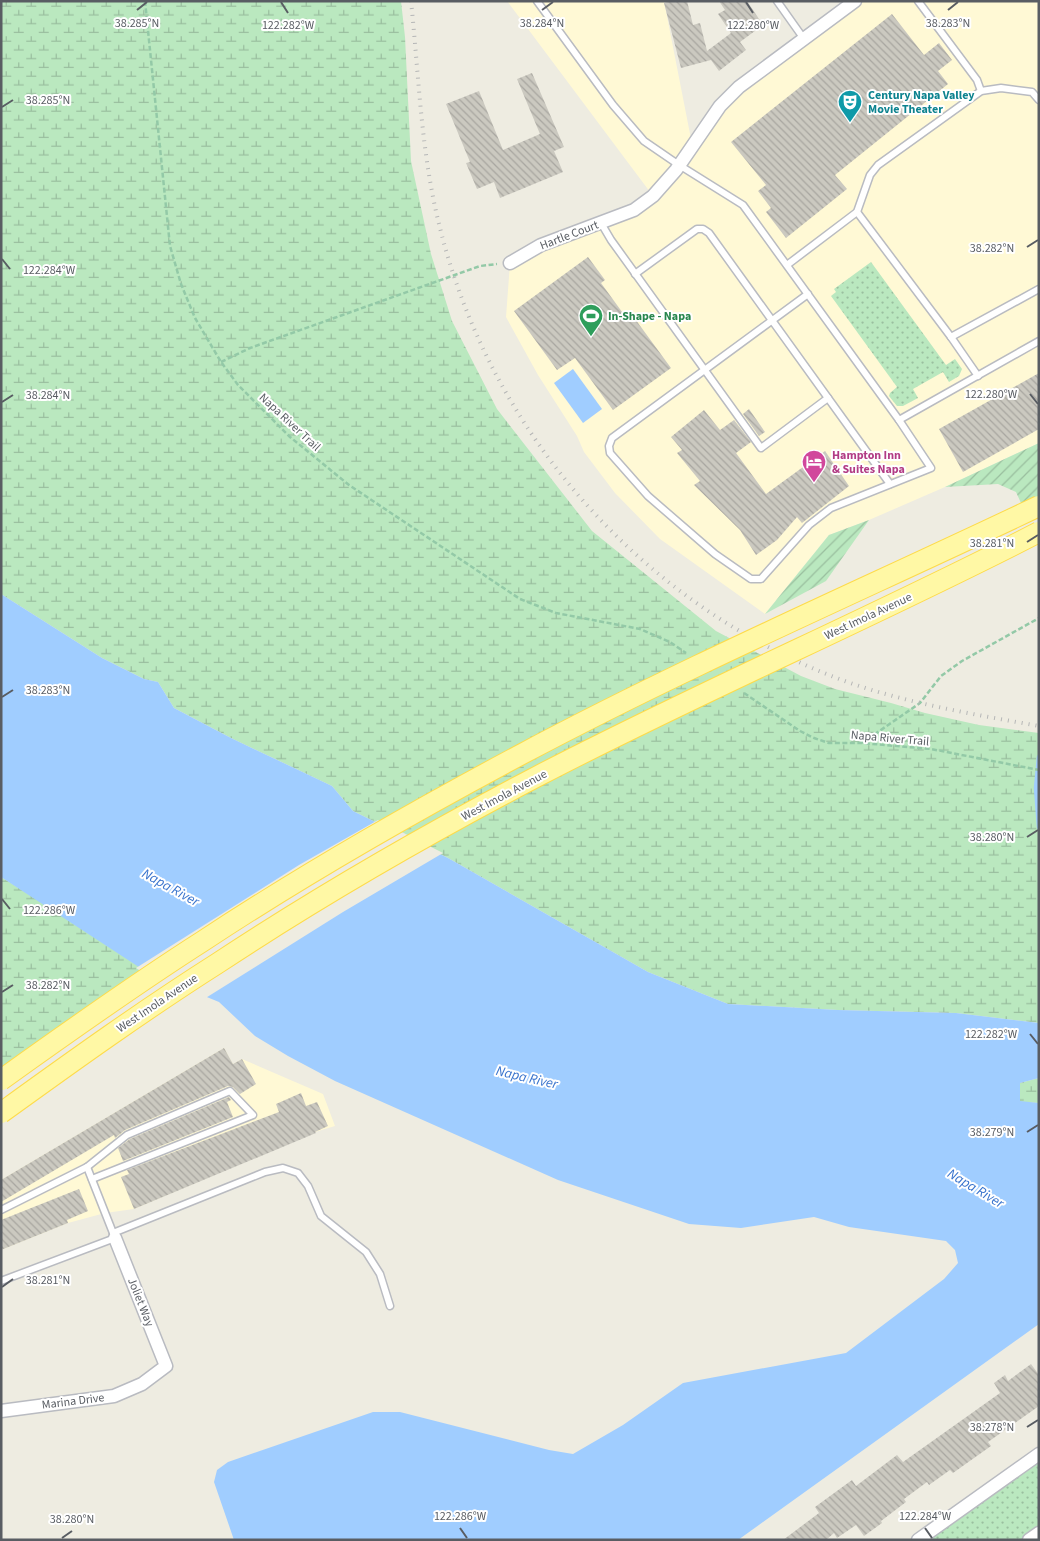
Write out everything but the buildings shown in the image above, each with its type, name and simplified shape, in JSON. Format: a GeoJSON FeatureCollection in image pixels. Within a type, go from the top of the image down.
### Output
{"type":"FeatureCollection","features":[{"type":"Feature","properties":{"kind":"main road"},"geometry":{"type":"LineString","coordinates":[[1,1080],[94,1014],[204,940],[313,871],[414,813],[525,752],[646,691],[1039,506]]}},
{"type":"Feature","properties":{"kind":"main road","name":"West Imola Avenue"},"geometry":{"type":"LineString","coordinates":[[1,1113],[109,1035],[218,962],[327,894],[428,836],[538,776],[658,715],[972,566],[1039,532]]}},
{"type":"Feature","properties":{"kind":"street","name":"Hartle Court"},"geometry":{"type":"LineString","coordinates":[[510,262],[541,245],[634,210],[653,196],[666,184],[720,106],[739,87],[855,2]]}},
{"type":"Feature","properties":{"kind":"street","name":"Joliet Way"},"geometry":{"type":"LineString","coordinates":[[114,1236],[166,1366]]}},
{"type":"Feature","properties":{"kind":"street","name":"Marina Drive"},"geometry":{"type":"LineString","coordinates":[[1,1411],[114,1396],[142,1384],[166,1366]]}},
{"type":"Feature","properties":{"kind":"street"},"geometry":{"type":"LineString","coordinates":[[918,1540],[1039,1454]]}},
{"type":"Feature","properties":{"kind":"street"},"geometry":{"type":"LineString","coordinates":[[1029,1540],[1039,1533]]}},
{"type":"Feature","properties":{"kind":"lane"},"geometry":{"type":"LineString","coordinates":[[538,1],[614,105],[644,141],[744,205],[899,420],[931,468],[831,508],[809,525],[761,579],[750,579],[715,554],[648,496],[610,454],[609,446],[612,438],[808,294]]}},
{"type":"Feature","properties":{"kind":"lane"},"geometry":{"type":"LineString","coordinates":[[777,1],[805,39]]}},
{"type":"Feature","properties":{"kind":"lane"},"geometry":{"type":"LineString","coordinates":[[918,1],[977,80],[981,91]]}},
{"type":"Feature","properties":{"kind":"lane"},"geometry":{"type":"LineString","coordinates":[[787,265],[857,212],[870,175],[878,164],[981,91],[1001,88],[1035,92],[1039,100]]}},
{"type":"Feature","properties":{"kind":"lane"},"geometry":{"type":"LineString","coordinates":[[857,212],[951,336],[978,376]]}},
{"type":"Feature","properties":{"kind":"lane"},"geometry":{"type":"LineString","coordinates":[[601,223],[635,274],[761,448],[828,398]]}},
{"type":"Feature","properties":{"kind":"lane"},"geometry":{"type":"LineString","coordinates":[[635,274],[697,229],[703,229],[709,233],[890,484]]}},
{"type":"Feature","properties":{"kind":"lane"},"geometry":{"type":"LineString","coordinates":[[951,336],[1039,288]]}},
{"type":"Feature","properties":{"kind":"lane"},"geometry":{"type":"LineString","coordinates":[[899,420],[1039,341]]}},
{"type":"Feature","properties":{"kind":"lane"},"geometry":{"type":"LineString","coordinates":[[1,1210],[87,1166],[127,1135],[230,1091],[254,1114],[92,1179]]}},
{"type":"Feature","properties":{"kind":"lane"},"geometry":{"type":"LineString","coordinates":[[87,1166],[114,1236]]}},
{"type":"Feature","properties":{"kind":"lane"},"geometry":{"type":"LineString","coordinates":[[1,1281],[114,1236],[265,1172],[283,1168],[298,1174],[308,1186],[321,1216],[366,1252],[380,1274],[390,1306]]}},
{"type":"Feature","properties":{"kind":"path","name":"Napa River Trail"},"geometry":{"type":"LineString","coordinates":[[145,1],[170,246],[181,284],[195,318],[221,362],[238,385],[290,437],[349,484],[520,600],[556,613],[640,629],[670,642],[684,651]]}},
{"type":"Feature","properties":{"kind":"path"},"geometry":{"type":"LineString","coordinates":[[221,362],[250,348],[480,266],[510,262]]}},
{"type":"Feature","properties":{"kind":"path"},"geometry":{"type":"LineString","coordinates":[[862,743],[920,703],[941,676],[962,660],[1039,618]]}},
{"type":"Feature","properties":{"kind":"path","name":"Napa River Trail"},"geometry":{"type":"LineString","coordinates":[[752,698],[800,731],[829,743],[862,743],[930,749],[1039,770]]}},
{"type":"Feature","properties":{"kind":"shaded area"},"geometry":{"type":"Polygon","coordinates":[[[507,1],[664,1],[692,144],[720,106],[859,1],[1039,1],[1039,443],[945,487],[829,535],[765,614],[660,539],[615,493],[584,452],[577,436],[538,375],[506,317],[510,263],[653,196],[507,1]]]}},
{"type":"Feature","properties":{"kind":"shaded area"},"geometry":{"type":"Polygon","coordinates":[[[224,1048],[233,1064],[242,1059],[323,1094],[335,1126],[315,1132],[134,1209],[105,1213],[68,1223],[1,1250],[1,1180],[224,1048]]]}},
{"type":"Feature","properties":{"kind":"green space"},"geometry":{"type":"Polygon","coordinates":[[[1,1],[401,1],[405,37],[411,161],[431,254],[452,321],[497,409],[592,531],[716,631],[801,676],[835,689],[925,713],[979,725],[1039,733],[1039,1023],[956,1013],[838,1010],[728,1004],[648,972],[448,858],[353,811],[332,786],[231,738],[174,708],[158,682],[144,679],[102,658],[1,594],[1,1]]]}},
{"type":"Feature","properties":{"kind":"green space"},"geometry":{"type":"Polygon","coordinates":[[[871,262],[946,365],[955,359],[962,369],[959,376],[949,382],[943,372],[913,389],[918,398],[903,406],[897,406],[889,396],[897,387],[831,296],[836,292],[834,289],[871,262]]]}},
{"type":"Feature","properties":{"kind":"green space"},"geometry":{"type":"Polygon","coordinates":[[[1039,443],[1039,506],[1025,512],[1016,492],[998,484],[945,487],[1039,443]]]}},
{"type":"Feature","properties":{"kind":"green space"},"geometry":{"type":"Polygon","coordinates":[[[869,520],[826,581],[765,614],[829,535],[869,520]]]}},
{"type":"Feature","properties":{"kind":"green space"},"geometry":{"type":"Polygon","coordinates":[[[1,877],[155,973],[1,1080],[1,877]]]}},
{"type":"Feature","properties":{"kind":"green space"},"geometry":{"type":"Polygon","coordinates":[[[1039,1078],[1039,1103],[1020,1102],[1020,1083],[1039,1078]]]}},
{"type":"Feature","properties":{"kind":"green space"},"geometry":{"type":"Polygon","coordinates":[[[1039,1454],[1039,1533],[1029,1540],[918,1540],[1039,1454]]]}},
{"type":"Feature","properties":{"kind":"water"},"geometry":{"type":"Polygon","coordinates":[[[573,369],[602,409],[583,423],[554,383],[573,369]]]}},
{"type":"Feature","properties":{"kind":"water","name":"Napa River"},"geometry":{"type":"Polygon","coordinates":[[[1,594],[102,658],[144,679],[158,682],[174,708],[231,738],[332,786],[353,811],[448,858],[648,972],[728,1004],[838,1010],[956,1013],[1039,1023],[1039,1078],[1020,1083],[1020,1101],[1039,1103],[1039,1324],[738,1540],[234,1540],[214,1482],[217,1470],[228,1462],[373,1412],[400,1412],[549,1450],[573,1454],[623,1425],[683,1383],[846,1353],[944,1279],[958,1263],[955,1250],[946,1241],[849,1227],[814,1217],[741,1228],[689,1224],[558,1180],[335,1081],[288,1056],[255,1036],[219,1002],[148,973],[1,877],[1,594]]]}},
{"type":"Feature","properties":{"kind":"pier"},"geometry":{"type":"Polygon","coordinates":[[[378,820],[443,853],[343,912],[204,999],[147,975],[136,968],[299,865],[378,820]]]}},
{"type":"Feature","properties":{"kind":"waterway"},"geometry":{"type":"LineString","coordinates":[[1039,757],[1036,788],[1039,827]]}},
{"type":"Feature","properties":{"kind":"railway"},"geometry":{"type":"LineString","coordinates":[[411,1],[421,115],[429,172],[440,228],[464,304],[496,375],[537,442],[586,504],[641,559],[702,607],[770,648],[842,680],[890,695],[939,707],[1039,726]]}},
{"type":"Feature","properties":{"kind":"place","name":"Century Napa Valley Movie Theater"},"geometry":{"type":"Point","coordinates":[850,123]}},
{"type":"Feature","properties":{"kind":"place","name":"In-Shape - Napa"},"geometry":{"type":"Point","coordinates":[591,337]}},
{"type":"Feature","properties":{"kind":"place","name":"Hampton Inn & Suites Napa"},"geometry":{"type":"Point","coordinates":[814,483]}}]}
